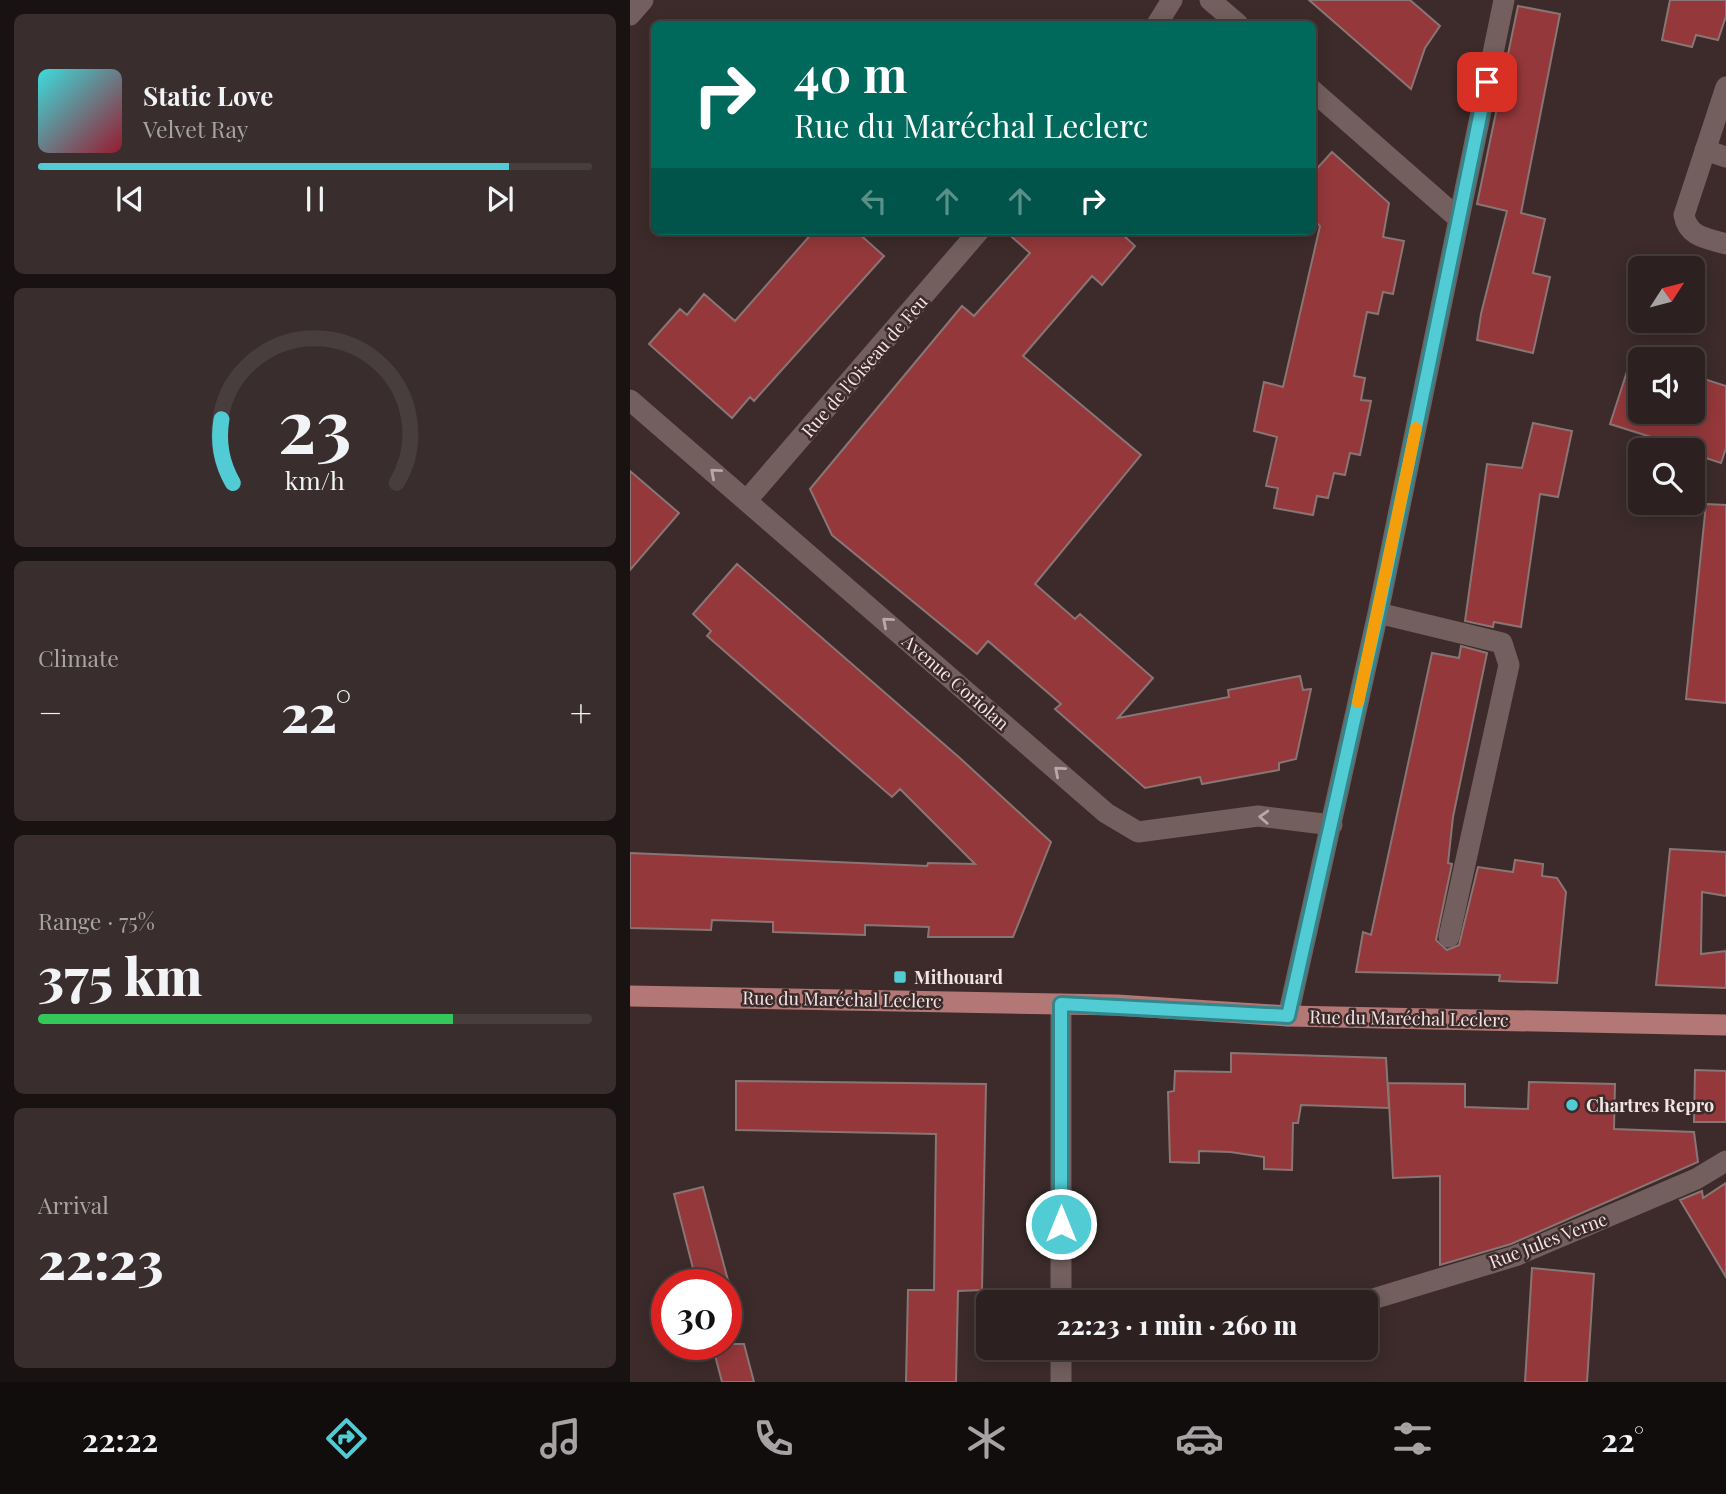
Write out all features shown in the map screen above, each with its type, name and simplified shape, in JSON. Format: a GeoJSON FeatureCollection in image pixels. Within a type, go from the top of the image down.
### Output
{"type":"FeatureCollection","features":[{"type":"Feature","properties":{"kind":"main road","name":"Rue du Maréchal Leclerc"},"geometry":{"type":"LineString","coordinates":[[630,996],[1061,1004],[1288,1016],[1726,1025]]}},
{"type":"Feature","properties":{"kind":"street"},"geometry":{"type":"LineString","coordinates":[[630,15],[643,0]]}},
{"type":"Feature","properties":{"kind":"street"},"geometry":{"type":"LineString","coordinates":[[1159,21],[1172,0]]}},
{"type":"Feature","properties":{"kind":"street"},"geometry":{"type":"LineString","coordinates":[[1210,0],[1234,21]]}},
{"type":"Feature","properties":{"kind":"street"},"geometry":{"type":"LineString","coordinates":[[1288,1016],[1378,613],[1504,0]]}},
{"type":"Feature","properties":{"kind":"street"},"geometry":{"type":"LineString","coordinates":[[1726,87],[1684,215],[1686,225],[1695,235],[1726,244]]}},
{"type":"Feature","properties":{"kind":"street"},"geometry":{"type":"LineString","coordinates":[[1316,94],[1459,219]]}},
{"type":"Feature","properties":{"kind":"street"},"geometry":{"type":"LineString","coordinates":[[1705,150],[1726,157]]}},
{"type":"Feature","properties":{"kind":"street","name":"Rue de l'Oiseau de Feu"},"geometry":{"type":"LineString","coordinates":[[747,500],[976,235]]}},
{"type":"Feature","properties":{"kind":"street","name":"Avenue Coriolan"},"geometry":{"type":"LineString","coordinates":[[630,400],[1106,813],[1138,832],[1258,816],[1332,825]]}},
{"type":"Feature","properties":{"kind":"street"},"geometry":{"type":"LineString","coordinates":[[1378,613],[1502,643],[1509,665],[1449,937]]}},
{"type":"Feature","properties":{"kind":"street"},"geometry":{"type":"LineString","coordinates":[[1061,1004],[1061,1290]]}},
{"type":"Feature","properties":{"kind":"street","name":"Rue Jules Verne"},"geometry":{"type":"LineString","coordinates":[[1378,1297],[1515,1256],[1696,1179],[1726,1161]]}},
{"type":"Feature","properties":{"kind":"street"},"geometry":{"type":"LineString","coordinates":[[1061,1360],[1061,1382]]}},
{"type":"Feature","properties":{"kind":"building"},"geometry":{"type":"Polygon","coordinates":[[[1309,0],[1410,0],[1440,26],[1425,48],[1411,89],[1309,0]]]}},
{"type":"Feature","properties":{"kind":"building"},"geometry":{"type":"Polygon","coordinates":[[[1670,0],[1726,0],[1726,16],[1718,40],[1696,35],[1692,47],[1662,40],[1670,0]]]}},
{"type":"Feature","properties":{"kind":"building"},"geometry":{"type":"Polygon","coordinates":[[[1518,6],[1560,14],[1521,213],[1545,219],[1533,273],[1550,277],[1533,353],[1477,340],[1507,211],[1477,204],[1518,6]]]}},
{"type":"Feature","properties":{"kind":"building"},"geometry":{"type":"Polygon","coordinates":[[[1332,152],[1389,203],[1383,237],[1404,241],[1393,294],[1383,292],[1378,314],[1367,312],[1354,376],[1365,378],[1361,400],[1371,401],[1360,455],[1350,453],[1345,475],[1334,473],[1328,498],[1317,496],[1313,515],[1274,508],[1278,488],[1266,486],[1277,437],[1254,431],[1264,382],[1283,387],[1320,226],[1316,222],[1316,170],[1332,152]]]}},
{"type":"Feature","properties":{"kind":"building"},"geometry":{"type":"Polygon","coordinates":[[[810,235],[860,235],[884,256],[754,401],[750,397],[732,418],[649,344],[680,309],[687,315],[704,294],[735,321],[810,235]]]}},
{"type":"Feature","properties":{"kind":"building"},"geometry":{"type":"Polygon","coordinates":[[[1010,235],[1123,235],[1135,246],[1102,285],[1092,276],[1023,356],[1141,455],[1035,584],[1075,619],[1080,614],[1153,678],[1118,718],[1229,697],[1228,690],[1300,676],[1303,690],[1311,689],[1296,759],[1279,763],[1279,770],[1202,784],[1200,777],[1145,788],[1055,709],[1061,704],[988,641],[977,654],[832,535],[810,489],[962,306],[974,316],[1030,253],[1010,235]]]}},
{"type":"Feature","properties":{"kind":"building"},"geometry":{"type":"Polygon","coordinates":[[[1628,368],[1628,424],[1705,424],[1705,379],[1726,386],[1726,448],[1721,463],[1705,458],[1705,438],[1654,438],[1610,424],[1628,368]]]}},
{"type":"Feature","properties":{"kind":"building"},"geometry":{"type":"Polygon","coordinates":[[[1533,423],[1572,431],[1558,497],[1540,494],[1521,627],[1494,622],[1493,627],[1465,621],[1487,464],[1522,468],[1533,423]]]}},
{"type":"Feature","properties":{"kind":"building"},"geometry":{"type":"Polygon","coordinates":[[[630,471],[679,513],[630,570],[630,471]]]}},
{"type":"Feature","properties":{"kind":"building"},"geometry":{"type":"Polygon","coordinates":[[[1706,504],[1726,505],[1726,703],[1686,699],[1706,504]]]}},
{"type":"Feature","properties":{"kind":"building"},"geometry":{"type":"Polygon","coordinates":[[[737,564],[961,759],[1051,842],[1013,937],[928,937],[929,927],[865,925],[865,935],[773,932],[773,922],[712,920],[711,930],[630,928],[630,853],[927,866],[928,863],[975,864],[900,789],[892,797],[707,636],[711,631],[693,614],[737,564]]]}},
{"type":"Feature","properties":{"kind":"building"},"geometry":{"type":"Polygon","coordinates":[[[1461,646],[1487,653],[1453,817],[1448,863],[1452,864],[1436,940],[1447,950],[1459,945],[1478,867],[1513,872],[1515,860],[1543,864],[1542,876],[1557,878],[1566,892],[1557,983],[1499,981],[1500,975],[1356,972],[1363,932],[1371,935],[1432,653],[1459,658],[1461,646]]]}},
{"type":"Feature","properties":{"kind":"building"},"geometry":{"type":"Polygon","coordinates":[[[1670,849],[1726,852],[1726,896],[1702,892],[1701,954],[1726,951],[1726,988],[1656,985],[1670,849]]]}},
{"type":"Feature","properties":{"kind":"building"},"geometry":{"type":"Polygon","coordinates":[[[1231,1053],[1386,1058],[1389,1108],[1301,1105],[1298,1123],[1293,1123],[1292,1170],[1264,1169],[1264,1157],[1230,1152],[1199,1151],[1199,1163],[1170,1162],[1168,1092],[1174,1091],[1175,1071],[1231,1072],[1231,1053]]]}},
{"type":"Feature","properties":{"kind":"building"},"geometry":{"type":"Polygon","coordinates":[[[1695,1070],[1726,1071],[1726,1122],[1694,1122],[1695,1070]]]}},
{"type":"Feature","properties":{"kind":"building"},"geometry":{"type":"Polygon","coordinates":[[[736,1081],[986,1084],[982,1290],[958,1291],[956,1382],[906,1382],[908,1290],[934,1290],[936,1134],[736,1130],[736,1081]]]}},
{"type":"Feature","properties":{"kind":"building"},"geometry":{"type":"Polygon","coordinates":[[[1529,1082],[1615,1084],[1614,1129],[1694,1132],[1698,1162],[1511,1244],[1440,1265],[1440,1176],[1393,1178],[1388,1083],[1465,1084],[1465,1107],[1528,1109],[1529,1082]]]}},
{"type":"Feature","properties":{"kind":"building"},"geometry":{"type":"Polygon","coordinates":[[[1726,1183],[1726,1277],[1680,1200],[1702,1191],[1703,1198],[1726,1183]]]}},
{"type":"Feature","properties":{"kind":"building"},"geometry":{"type":"Polygon","coordinates":[[[703,1187],[725,1269],[693,1269],[674,1194],[703,1187]]]}},
{"type":"Feature","properties":{"kind":"building"},"geometry":{"type":"Polygon","coordinates":[[[1532,1268],[1594,1274],[1587,1382],[1525,1382],[1532,1268]]]}},
{"type":"Feature","properties":{"kind":"building"},"geometry":{"type":"Polygon","coordinates":[[[744,1344],[754,1382],[722,1382],[716,1360],[742,1360],[744,1344]]]}},
{"type":"Feature","properties":{"kind":"slow traffic"},"geometry":{"type":"LineString","coordinates":[[1358,702],[1416,428]]}},
{"type":"Feature","properties":{"kind":"place","name":"Mithouard"},"geometry":{"type":"Point","coordinates":[900,977]}},
{"type":"Feature","properties":{"kind":"place","name":"Chartres Repro"},"geometry":{"type":"Point","coordinates":[1572,1105]}},
{"type":"Feature","properties":{"kind":"route"},"geometry":{"type":"LineString","coordinates":[[1061,1224],[1061,1004],[1288,1016],[1378,613],[1487,82]]}}]}
